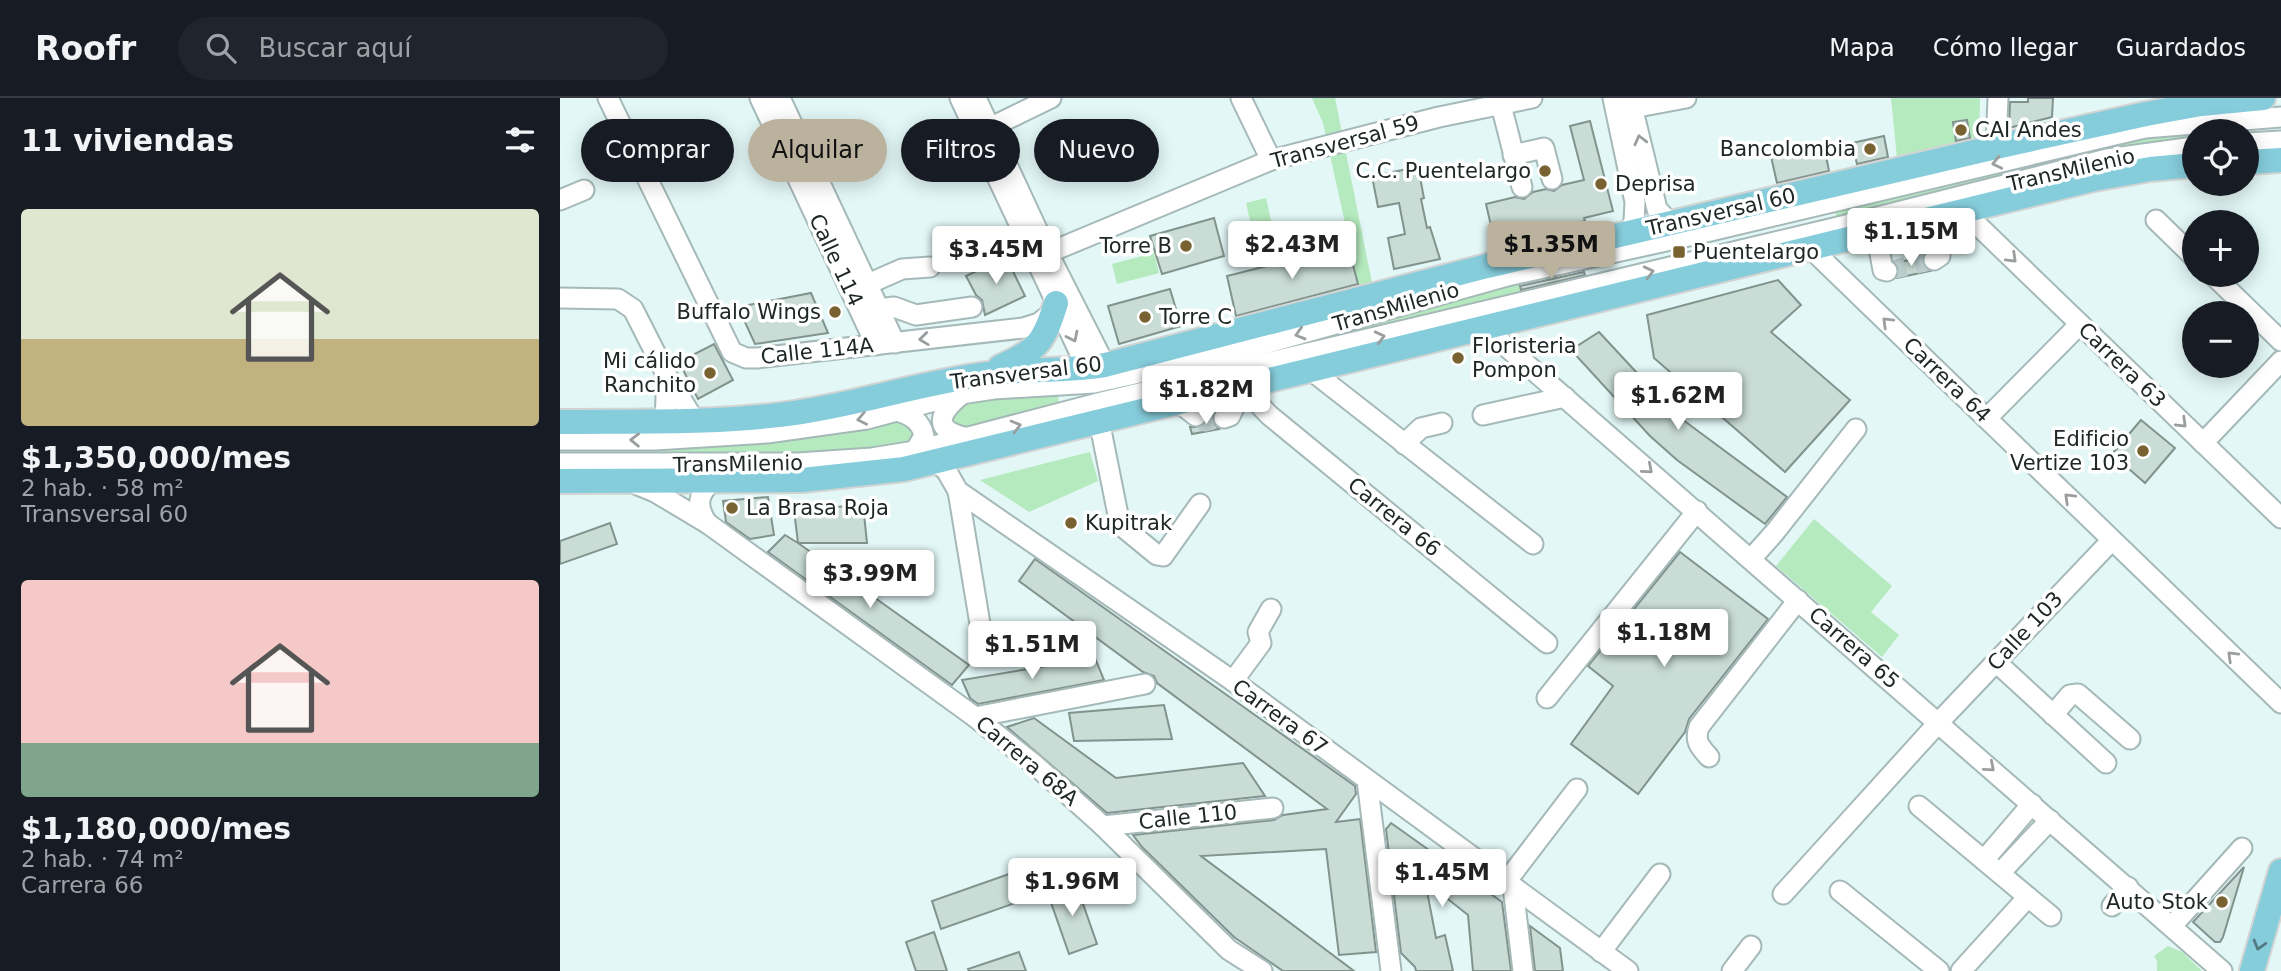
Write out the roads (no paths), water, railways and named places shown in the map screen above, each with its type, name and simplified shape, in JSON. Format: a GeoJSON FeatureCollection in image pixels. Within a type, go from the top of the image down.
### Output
{"type":"FeatureCollection","features":[{"type":"Feature","properties":{"kind":"main road","name":"Transversal 60"},"geometry":{"type":"LineString","coordinates":[[560,422],[694,420],[796,413],[986,374],[1031,369],[1095,372],[1487,265],[1671,224],[1769,208],[1996,147],[2146,114],[2201,104],[2263,98]]}},
{"type":"Feature","properties":{"kind":"main road"},"geometry":{"type":"LineString","coordinates":[[2259,161],[2281,160]]}},
{"type":"Feature","properties":{"kind":"main road"},"geometry":{"type":"LineString","coordinates":[[560,481],[713,481],[838,477],[1103,413],[1187,409],[1246,386],[1485,328],[1805,242],[1876,232],[2094,179],[2182,166]]}},
{"type":"Feature","properties":{"kind":"main road"},"geometry":{"type":"LineString","coordinates":[[986,374],[1034,349],[1047,329],[1055,307]]}},
{"type":"Feature","properties":{"kind":"main road"},"geometry":{"type":"LineString","coordinates":[[2252,971],[2281,871]]}},
{"type":"Feature","properties":{"kind":"street","name":"Calle 114A"},"geometry":{"type":"LineString","coordinates":[[608,98],[732,352],[746,358],[757,358],[1031,326],[1055,307]]}},
{"type":"Feature","properties":{"kind":"street","name":"Calle 114"},"geometry":{"type":"LineString","coordinates":[[760,98],[886,344]]}},
{"type":"Feature","properties":{"kind":"street","name":"Calle 114"},"geometry":{"type":"LineString","coordinates":[[780,98],[879,309],[886,344]]}},
{"type":"Feature","properties":{"kind":"street"},"geometry":{"type":"LineString","coordinates":[[960,98],[975,119]]}},
{"type":"Feature","properties":{"kind":"street"},"geometry":{"type":"LineString","coordinates":[[975,98],[980,119]]}},
{"type":"Feature","properties":{"kind":"street"},"geometry":{"type":"LineString","coordinates":[[1008,119],[1051,98]]}},
{"type":"Feature","properties":{"kind":"street"},"geometry":{"type":"LineString","coordinates":[[1241,98],[1271,160]]}},
{"type":"Feature","properties":{"kind":"street"},"geometry":{"type":"LineString","coordinates":[[1435,98],[1440,117]]}},
{"type":"Feature","properties":{"kind":"street","name":"Transversal 59"},"geometry":{"type":"LineString","coordinates":[[1048,253],[1271,160],[1440,117],[1532,98]]}},
{"type":"Feature","properties":{"kind":"street"},"geometry":{"type":"LineString","coordinates":[[1623,104],[1686,98]]}},
{"type":"Feature","properties":{"kind":"street"},"geometry":{"type":"LineString","coordinates":[[1996,147],[1998,98]]}},
{"type":"Feature","properties":{"kind":"street"},"geometry":{"type":"LineString","coordinates":[[1501,104],[1522,187]]}},
{"type":"Feature","properties":{"kind":"street"},"geometry":{"type":"LineString","coordinates":[[1623,104],[1657,209],[1671,224]]}},
{"type":"Feature","properties":{"kind":"street"},"geometry":{"type":"LineString","coordinates":[[1623,104],[1635,202],[1634,221],[1629,233]]}},
{"type":"Feature","properties":{"kind":"street","name":"TransMilenio"},"geometry":{"type":"LineString","coordinates":[[560,440],[728,437],[810,428],[867,419],[961,394],[1243,350],[1507,276],[1769,208],[2145,128],[2281,117]]}},
{"type":"Feature","properties":{"kind":"street"},"geometry":{"type":"LineString","coordinates":[[2259,142],[2281,141]]}},
{"type":"Feature","properties":{"kind":"street"},"geometry":{"type":"LineString","coordinates":[[1513,155],[1544,148],[1552,179]]}},
{"type":"Feature","properties":{"kind":"street","name":"TransMilenio"},"geometry":{"type":"LineString","coordinates":[[560,463],[798,463],[925,457],[969,439],[1103,413],[1805,242],[2108,159],[2182,150]]}},
{"type":"Feature","properties":{"kind":"street"},"geometry":{"type":"LineString","coordinates":[[1004,182],[1055,307],[1095,372]]}},
{"type":"Feature","properties":{"kind":"street"},"geometry":{"type":"LineString","coordinates":[[1010,182],[1048,253],[1095,372],[1119,520],[1124,528],[1157,555],[1163,556],[1200,504]]}},
{"type":"Feature","properties":{"kind":"street"},"geometry":{"type":"LineString","coordinates":[[560,200],[584,190]]}},
{"type":"Feature","properties":{"kind":"street","name":"Carrera 64"},"geometry":{"type":"LineString","coordinates":[[1769,208],[2281,703]]}},
{"type":"Feature","properties":{"kind":"street"},"geometry":{"type":"LineString","coordinates":[[1934,260],[1940,256],[1951,214]]}},
{"type":"Feature","properties":{"kind":"street","name":"Carrera 63"},"geometry":{"type":"LineString","coordinates":[[1951,214],[2080,324],[2281,518]]}},
{"type":"Feature","properties":{"kind":"street"},"geometry":{"type":"LineString","coordinates":[[2156,220],[2182,245]]}},
{"type":"Feature","properties":{"kind":"street"},"geometry":{"type":"LineString","coordinates":[[1876,232],[1883,270],[1887,271]]}},
{"type":"Feature","properties":{"kind":"street"},"geometry":{"type":"LineString","coordinates":[[868,284],[902,269],[930,267]]}},
{"type":"Feature","properties":{"kind":"street"},"geometry":{"type":"LineString","coordinates":[[2225,287],[2281,341]]}},
{"type":"Feature","properties":{"kind":"street"},"geometry":{"type":"LineString","coordinates":[[560,298],[618,299],[633,309],[667,376],[694,420]]}},
{"type":"Feature","properties":{"kind":"street"},"geometry":{"type":"LineString","coordinates":[[879,309],[894,307],[921,314],[972,307]]}},
{"type":"Feature","properties":{"kind":"street"},"geometry":{"type":"LineString","coordinates":[[1987,418],[2080,324]]}},
{"type":"Feature","properties":{"kind":"street","name":"Carrera 65"},"geometry":{"type":"LineString","coordinates":[[1485,328],[1760,562],[1798,600],[1888,670],[1939,722],[2222,971]]}},
{"type":"Feature","properties":{"kind":"street"},"geometry":{"type":"LineString","coordinates":[[2203,443],[2281,361]]}},
{"type":"Feature","properties":{"kind":"street"},"geometry":{"type":"LineString","coordinates":[[1312,371],[1533,544]]}},
{"type":"Feature","properties":{"kind":"street"},"geometry":{"type":"LineString","coordinates":[[665,420],[667,376]]}},
{"type":"Feature","properties":{"kind":"street"},"geometry":{"type":"LineString","coordinates":[[1224,418],[1230,416],[1246,386]]}},
{"type":"Feature","properties":{"kind":"street","name":"Carrera 66"},"geometry":{"type":"LineString","coordinates":[[1246,386],[1269,415],[1547,643]]}},
{"type":"Feature","properties":{"kind":"street"},"geometry":{"type":"LineString","coordinates":[[961,394],[948,405],[942,419],[943,426],[950,433],[969,439]]}},
{"type":"Feature","properties":{"kind":"street"},"geometry":{"type":"LineString","coordinates":[[1483,415],[1565,397]]}},
{"type":"Feature","properties":{"kind":"street"},"geometry":{"type":"LineString","coordinates":[[897,411],[916,419],[922,428],[925,457]]}},
{"type":"Feature","properties":{"kind":"street"},"geometry":{"type":"LineString","coordinates":[[1404,443],[1421,428],[1442,424]]}},
{"type":"Feature","properties":{"kind":"street"},"geometry":{"type":"LineString","coordinates":[[1760,562],[1775,532],[1856,429]]}},
{"type":"Feature","properties":{"kind":"street","name":"Carrera 67"},"geometry":{"type":"LineString","coordinates":[[925,457],[946,470],[958,491],[1233,681],[1367,780],[1399,797],[1510,885],[1628,971]]}},
{"type":"Feature","properties":{"kind":"street"},"geometry":{"type":"LineString","coordinates":[[707,523],[698,504],[702,491],[713,481]]}},
{"type":"Feature","properties":{"kind":"street","name":"Carrera 68A"},"geometry":{"type":"LineString","coordinates":[[632,482],[655,492],[707,523],[732,552],[975,717],[1035,765],[1103,826],[1229,950],[1262,971]]}},
{"type":"Feature","properties":{"kind":"street"},"geometry":{"type":"LineString","coordinates":[[958,491],[981,631]]}},
{"type":"Feature","properties":{"kind":"street"},"geometry":{"type":"LineString","coordinates":[[1547,698],[1697,511]]}},
{"type":"Feature","properties":{"kind":"street","name":"Calle 103"},"geometry":{"type":"LineString","coordinates":[[1783,894],[1939,722],[2112,540]]}},
{"type":"Feature","properties":{"kind":"street"},"geometry":{"type":"LineString","coordinates":[[1709,757],[1699,746],[1696,736],[1699,727],[1798,600]]}},
{"type":"Feature","properties":{"kind":"street"},"geometry":{"type":"LineString","coordinates":[[1233,681],[1261,643],[1258,632],[1270,609]]}},
{"type":"Feature","properties":{"kind":"street"},"geometry":{"type":"LineString","coordinates":[[1996,662],[2106,763]]}},
{"type":"Feature","properties":{"kind":"street"},"geometry":{"type":"LineString","coordinates":[[975,717],[1145,684]]}},
{"type":"Feature","properties":{"kind":"street"},"geometry":{"type":"LineString","coordinates":[[2053,715],[2070,695],[2078,694],[2130,739]]}},
{"type":"Feature","properties":{"kind":"street"},"geometry":{"type":"LineString","coordinates":[[1367,780],[1391,971]]}},
{"type":"Feature","properties":{"kind":"street"},"geometry":{"type":"LineString","coordinates":[[1523,971],[1510,885],[1577,789]]}},
{"type":"Feature","properties":{"kind":"street"},"geometry":{"type":"LineString","coordinates":[[1984,860],[2032,804]]}},
{"type":"Feature","properties":{"kind":"street"},"geometry":{"type":"LineString","coordinates":[[1919,806],[2051,916]]}},
{"type":"Feature","properties":{"kind":"street","name":"Calle 110"},"geometry":{"type":"LineString","coordinates":[[1103,826],[1273,808]]}},
{"type":"Feature","properties":{"kind":"street"},"geometry":{"type":"LineString","coordinates":[[2000,873],[2050,820]]}},
{"type":"Feature","properties":{"kind":"street"},"geometry":{"type":"LineString","coordinates":[[2172,926],[2242,848]]}},
{"type":"Feature","properties":{"kind":"street"},"geometry":{"type":"LineString","coordinates":[[1601,952],[1660,874]]}},
{"type":"Feature","properties":{"kind":"street"},"geometry":{"type":"LineString","coordinates":[[2112,906],[2128,887]]}},
{"type":"Feature","properties":{"kind":"street"},"geometry":{"type":"LineString","coordinates":[[1840,891],[1939,971]]}},
{"type":"Feature","properties":{"kind":"street"},"geometry":{"type":"LineString","coordinates":[[1961,971],[2028,897]]}},
{"type":"Feature","properties":{"kind":"street"},"geometry":{"type":"LineString","coordinates":[[1732,971],[1751,946]]}},
{"type":"Feature","properties":{"kind":"tunnel"},"geometry":{"type":"LineString","coordinates":[[1887,271],[1934,260]]}},
{"type":"Feature","properties":{"kind":"tunnel"},"geometry":{"type":"LineString","coordinates":[[1196,416],[1205,422],[1224,418]]}},
{"type":"Feature","properties":{"kind":"place","name":"CAI Andes"},"geometry":{"type":"Point","coordinates":[1961,130]}},
{"type":"Feature","properties":{"kind":"place","name":"Bancolombia"},"geometry":{"type":"Point","coordinates":[1870,149]}},
{"type":"Feature","properties":{"kind":"place","name":"C.C. Puentelargo"},"geometry":{"type":"Point","coordinates":[1545,171]}},
{"type":"Feature","properties":{"kind":"place","name":"Deprisa"},"geometry":{"type":"Point","coordinates":[1601,184]}},
{"type":"Feature","properties":{"kind":"place","name":"Torre B"},"geometry":{"type":"Point","coordinates":[1186,246]}},
{"type":"Feature","properties":{"kind":"place","name":"Puentelargo"},"geometry":{"type":"Point","coordinates":[1679,252]}},
{"type":"Feature","properties":{"kind":"place","name":"Buffalo Wings"},"geometry":{"type":"Point","coordinates":[835,312]}},
{"type":"Feature","properties":{"kind":"place","name":"Torre C"},"geometry":{"type":"Point","coordinates":[1145,317]}},
{"type":"Feature","properties":{"kind":"place","name":"Floristeria Pompon"},"geometry":{"type":"Point","coordinates":[1458,358]}},
{"type":"Feature","properties":{"kind":"place","name":"Mi cálido Ranchito"},"geometry":{"type":"Point","coordinates":[710,373]}},
{"type":"Feature","properties":{"kind":"place","name":"Edificio Vertize 103"},"geometry":{"type":"Point","coordinates":[2143,451]}},
{"type":"Feature","properties":{"kind":"place","name":"La Brasa Roja"},"geometry":{"type":"Point","coordinates":[732,508]}},
{"type":"Feature","properties":{"kind":"place","name":"Kupitrak"},"geometry":{"type":"Point","coordinates":[1071,523]}},
{"type":"Feature","properties":{"kind":"place","name":"Auto Stok"},"geometry":{"type":"Point","coordinates":[2222,902]}}]}
